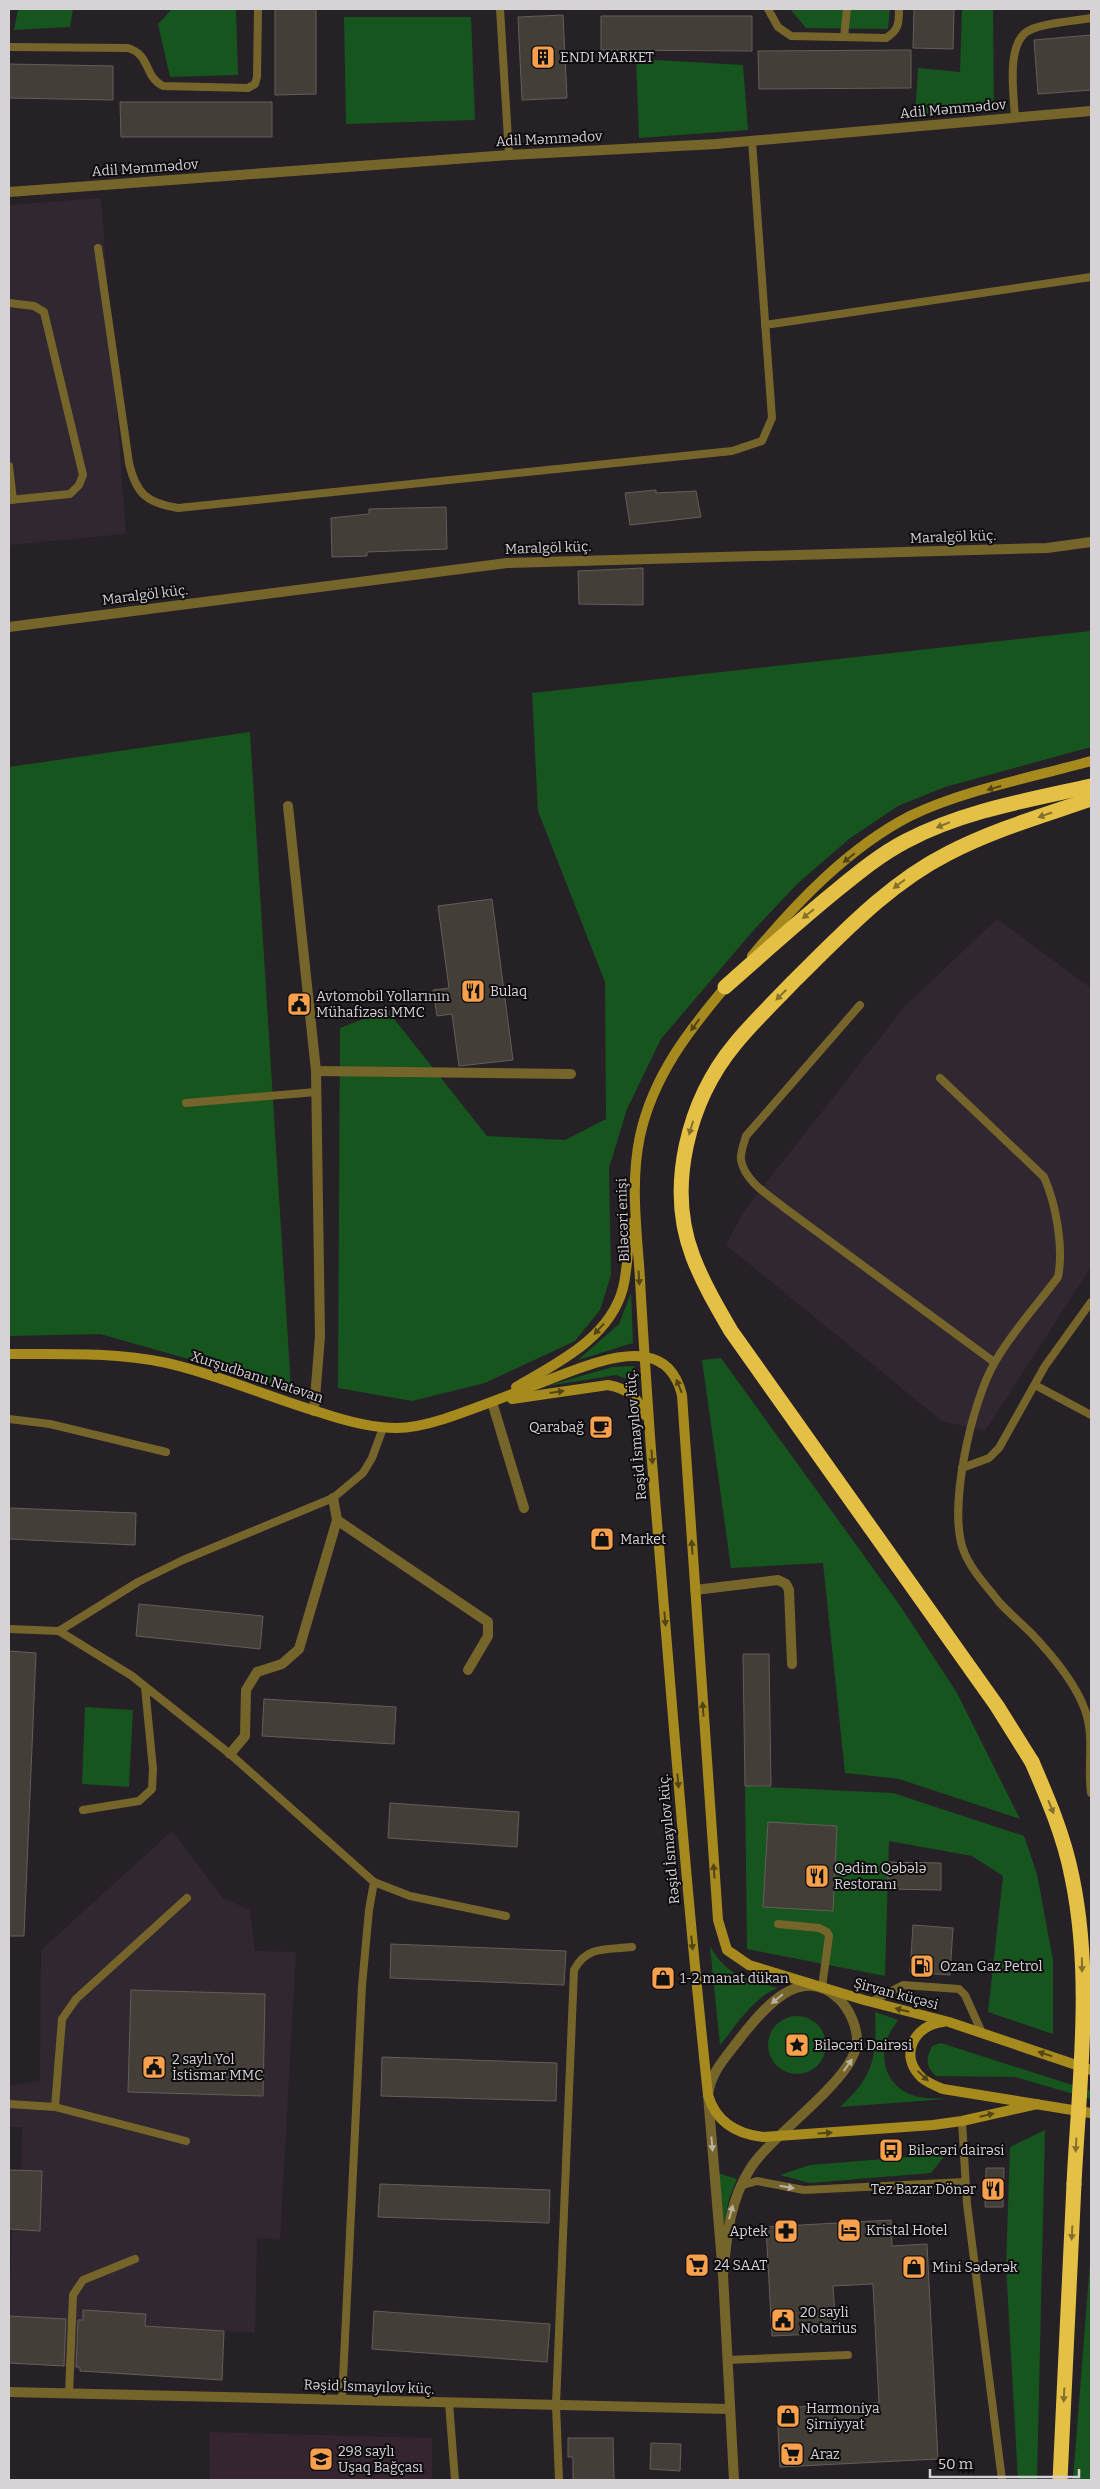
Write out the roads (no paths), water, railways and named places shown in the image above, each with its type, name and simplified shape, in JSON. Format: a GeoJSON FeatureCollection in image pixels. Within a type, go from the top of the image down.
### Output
{"type":"FeatureCollection","features":[{"type":"Feature","properties":{"kind":"highway"},"geometry":{"type":"LineString","coordinates":[[725,987],[821,903],[880,856],[906,841],[992,808],[1091,786]]}},
{"type":"Feature","properties":{"kind":"highway"},"geometry":{"type":"LineString","coordinates":[[1060,2480],[1083,2014],[1082,1958],[1078,1912],[1064,1845],[1053,1810],[1032,1762],[997,1706],[730,1331],[707,1290],[692,1255],[684,1218],[682,1183],[687,1144],[698,1106],[714,1074],[734,1045],[857,919],[900,883],[945,854],[991,833],[1091,799]]}},
{"type":"Feature","properties":{"kind":"main road","name":"Biləcəri enişi"},"geometry":{"type":"LineString","coordinates":[[643,1356],[634,1200],[640,1138],[648,1108],[665,1068],[697,1021],[773,931],[812,890],[851,856],[902,822],[944,802],[1091,762]]}},
{"type":"Feature","properties":{"kind":"main road"},"geometry":{"type":"LineString","coordinates":[[492,1402],[568,1356],[596,1334],[610,1317],[623,1288],[634,1200]]}},
{"type":"Feature","properties":{"kind":"main road","name":"Xurşudbanu Natəvan"},"geometry":{"type":"LineString","coordinates":[[9,1354],[105,1354],[139,1358],[198,1372],[314,1411],[383,1428],[422,1426],[492,1402]]}},
{"type":"Feature","properties":{"kind":"main road"},"geometry":{"type":"LineString","coordinates":[[492,1402],[607,1360],[643,1356]]}},
{"type":"Feature","properties":{"kind":"main road","name":"Rəşid İsmayılov küç."},"geometry":{"type":"LineString","coordinates":[[708,2095],[691,1941],[643,1356],[657,1360],[669,1368],[679,1383],[682,1395],[718,1920]]}},
{"type":"Feature","properties":{"kind":"main road"},"geometry":{"type":"LineString","coordinates":[[492,1402],[608,1385],[622,1388],[632,1393],[639,1400],[649,1424]]}},
{"type":"Feature","properties":{"kind":"main road","name":"Şirvan küçəsi"},"geometry":{"type":"LineString","coordinates":[[718,1920],[727,1950],[742,1962],[871,2002],[949,2022],[1091,2070]]}},
{"type":"Feature","properties":{"kind":"main road"},"geometry":{"type":"LineString","coordinates":[[949,2022],[927,2025],[917,2034],[912,2044],[910,2056],[913,2066],[921,2077],[943,2089],[1091,2112]]}},
{"type":"Feature","properties":{"kind":"main road"},"geometry":{"type":"LineString","coordinates":[[708,2095],[715,2111],[732,2129],[751,2136],[933,2126],[1037,2104]]}},
{"type":"Feature","properties":{"kind":"street","name":"Adil Məmmədov"},"geometry":{"type":"LineString","coordinates":[[9,192],[509,155],[752,141],[1091,111]]}},
{"type":"Feature","properties":{"kind":"street","name":"Maralgöl küç."},"geometry":{"type":"LineString","coordinates":[[9,626],[507,563],[1047,548],[1091,542]]}},
{"type":"Feature","properties":{"kind":"street"},"geometry":{"type":"LineString","coordinates":[[288,806],[316,1071],[320,1336],[314,1411]]}},
{"type":"Feature","properties":{"kind":"street"},"geometry":{"type":"LineString","coordinates":[[316,1071],[571,1074]]}},
{"type":"Feature","properties":{"kind":"street"},"geometry":{"type":"LineString","coordinates":[[492,1402],[524,1508]]}},
{"type":"Feature","properties":{"kind":"street"},"geometry":{"type":"LineString","coordinates":[[230,1754],[244,1736],[246,1690],[257,1672],[282,1664],[299,1650],[337,1520],[333,1498]]}},
{"type":"Feature","properties":{"kind":"street"},"geometry":{"type":"LineString","coordinates":[[337,1520],[488,1622],[488,1636],[468,1670]]}},
{"type":"Feature","properties":{"kind":"street"},"geometry":{"type":"LineString","coordinates":[[695,1590],[778,1580],[786,1584],[789,1590],[792,1664]]}},
{"type":"Feature","properties":{"kind":"street"},"geometry":{"type":"LineString","coordinates":[[723,2275],[729,2218],[740,2186],[759,2156],[777,2136],[826,2091],[851,2062],[856,2049],[855,2027],[845,2005],[822,1987],[798,1987],[786,1992],[773,2001],[759,2015],[716,2069],[708,2095],[723,2275],[734,2480]]}},
{"type":"Feature","properties":{"kind":"street","name":"Rəşid İsmayılov küç."},"geometry":{"type":"LineString","coordinates":[[9,2392],[729,2410]]}},
{"type":"Feature","properties":{"kind":"lane"},"geometry":{"type":"LineString","coordinates":[[9,47],[128,48],[138,51],[143,56],[156,82],[163,86],[248,88],[255,84],[257,77],[258,9]]}},
{"type":"Feature","properties":{"kind":"lane"},"geometry":{"type":"LineString","coordinates":[[500,9],[509,155]]}},
{"type":"Feature","properties":{"kind":"lane"},"geometry":{"type":"LineString","coordinates":[[768,9],[778,27],[791,36],[886,38],[895,33],[899,24],[899,9]]}},
{"type":"Feature","properties":{"kind":"lane"},"geometry":{"type":"LineString","coordinates":[[844,37],[847,9]]}},
{"type":"Feature","properties":{"kind":"lane"},"geometry":{"type":"LineString","coordinates":[[1015,118],[1013,52],[1018,40],[1029,30],[1091,18]]}},
{"type":"Feature","properties":{"kind":"lane"},"geometry":{"type":"LineString","coordinates":[[98,248],[133,480],[143,495],[160,505],[178,508],[732,451],[762,441],[772,418],[752,141]]}},
{"type":"Feature","properties":{"kind":"lane"},"geometry":{"type":"LineString","coordinates":[[765,325],[1091,277]]}},
{"type":"Feature","properties":{"kind":"lane"},"geometry":{"type":"LineString","coordinates":[[9,303],[34,306],[44,312],[83,475],[79,485],[70,494],[11,500],[9,466]]}},
{"type":"Feature","properties":{"kind":"lane"},"geometry":{"type":"LineString","coordinates":[[860,1005],[746,1136],[740,1159],[756,1185],[994,1362]]}},
{"type":"Feature","properties":{"kind":"lane"},"geometry":{"type":"LineString","coordinates":[[940,1078],[1044,1177],[1053,1197],[1061,1262],[1058,1277],[994,1362],[981,1395],[962,1468],[958,1514],[963,1548],[975,1572],[1003,1607],[1033,1635],[1075,1689],[1085,1710],[1090,1732],[1091,1793]]}},
{"type":"Feature","properties":{"kind":"lane"},"geometry":{"type":"LineString","coordinates":[[186,1103],[316,1092]]}},
{"type":"Feature","properties":{"kind":"lane"},"geometry":{"type":"LineString","coordinates":[[962,1468],[989,1458],[999,1448],[1045,1366],[1091,1302]]}},
{"type":"Feature","properties":{"kind":"lane"},"geometry":{"type":"LineString","coordinates":[[1035,1385],[1091,1415]]}},
{"type":"Feature","properties":{"kind":"lane"},"geometry":{"type":"LineString","coordinates":[[9,1419],[50,1424],[166,1452]]}},
{"type":"Feature","properties":{"kind":"lane"},"geometry":{"type":"LineString","coordinates":[[59,1631],[138,1582],[183,1560],[333,1498],[363,1473],[372,1458],[383,1428]]}},
{"type":"Feature","properties":{"kind":"lane"},"geometry":{"type":"LineString","coordinates":[[9,1629],[59,1631],[145,1687],[230,1754],[374,1882],[410,1896],[506,1916]]}},
{"type":"Feature","properties":{"kind":"lane"},"geometry":{"type":"LineString","coordinates":[[82,1810],[139,1801],[152,1789],[153,1768],[145,1687]]}},
{"type":"Feature","properties":{"kind":"lane"},"geometry":{"type":"LineString","coordinates":[[342,2400],[362,1986],[374,1882]]}},
{"type":"Feature","properties":{"kind":"lane"},"geometry":{"type":"LineString","coordinates":[[55,2107],[62,2020],[76,1999],[188,1898]]}},
{"type":"Feature","properties":{"kind":"lane"},"geometry":{"type":"LineString","coordinates":[[778,1924],[819,1928],[827,1932],[829,1936],[822,1987]]}},
{"type":"Feature","properties":{"kind":"lane"},"geometry":{"type":"LineString","coordinates":[[559,2480],[556,2405],[574,1970],[579,1960],[590,1951],[632,1947]]}},
{"type":"Feature","properties":{"kind":"lane"},"geometry":{"type":"LineString","coordinates":[[871,2002],[903,1985],[952,1988],[965,1995],[982,2033]]}},
{"type":"Feature","properties":{"kind":"lane"},"geometry":{"type":"LineString","coordinates":[[9,2104],[55,2107],[186,2141]]}},
{"type":"Feature","properties":{"kind":"lane"},"geometry":{"type":"LineString","coordinates":[[962,2121],[965,2182],[1002,2480]]}},
{"type":"Feature","properties":{"kind":"lane"},"geometry":{"type":"LineString","coordinates":[[740,2186],[757,2181],[804,2190],[965,2182]]}},
{"type":"Feature","properties":{"kind":"lane"},"geometry":{"type":"LineString","coordinates":[[68,2394],[73,2295],[83,2280],[135,2259]]}},
{"type":"Feature","properties":{"kind":"lane"},"geometry":{"type":"LineString","coordinates":[[727,2360],[848,2355]]}},
{"type":"Feature","properties":{"kind":"lane"},"geometry":{"type":"LineString","coordinates":[[449,2403],[455,2480]]}},
{"type":"Feature","properties":{"kind":"place","name":"ENDI MARKET"},"geometry":{"type":"Point","coordinates":[543,57]}},
{"type":"Feature","properties":{"kind":"place","name":"Bulaq"},"geometry":{"type":"Point","coordinates":[473,991]}},
{"type":"Feature","properties":{"kind":"place","name":"Avtomobil Yollarının Mühafizəsi MMC"},"geometry":{"type":"Point","coordinates":[299,1004]}},
{"type":"Feature","properties":{"kind":"place","name":"Qarabağ"},"geometry":{"type":"Point","coordinates":[601,1427]}},
{"type":"Feature","properties":{"kind":"place","name":"Market"},"geometry":{"type":"Point","coordinates":[602,1539]}},
{"type":"Feature","properties":{"kind":"place","name":"Qədim Qəbələ Restoranı"},"geometry":{"type":"Point","coordinates":[817,1876]}},
{"type":"Feature","properties":{"kind":"place","name":"Ozan Gaz Petrol"},"geometry":{"type":"Point","coordinates":[922,1966]}},
{"type":"Feature","properties":{"kind":"place","name":"1-2 manat dükan"},"geometry":{"type":"Point","coordinates":[663,1978]}},
{"type":"Feature","properties":{"kind":"place","name":"Biləcəri Dairəsi"},"geometry":{"type":"Point","coordinates":[797,2045]}},
{"type":"Feature","properties":{"kind":"place","name":"2 saylı Yol İstismar MMC"},"geometry":{"type":"Point","coordinates":[154,2067]}},
{"type":"Feature","properties":{"kind":"place","name":"Biləcəri dairəsi"},"geometry":{"type":"Point","coordinates":[891,2150]}},
{"type":"Feature","properties":{"kind":"place","name":"Tez Bazar Dönər"},"geometry":{"type":"Point","coordinates":[993,2189]}},
{"type":"Feature","properties":{"kind":"place","name":"Kristal Hotel"},"geometry":{"type":"Point","coordinates":[849,2230]}},
{"type":"Feature","properties":{"kind":"place","name":"Aptek"},"geometry":{"type":"Point","coordinates":[786,2231]}},
{"type":"Feature","properties":{"kind":"place","name":"24 SAAT"},"geometry":{"type":"Point","coordinates":[697,2265]}},
{"type":"Feature","properties":{"kind":"place","name":"Mini Sədərək"},"geometry":{"type":"Point","coordinates":[914,2267]}},
{"type":"Feature","properties":{"kind":"place","name":"20 sayli Notarius"},"geometry":{"type":"Point","coordinates":[783,2320]}},
{"type":"Feature","properties":{"kind":"place","name":"Harmoniya Şirniyyat"},"geometry":{"type":"Point","coordinates":[788,2416]}},
{"type":"Feature","properties":{"kind":"place","name":"Araz"},"geometry":{"type":"Point","coordinates":[792,2454]}},
{"type":"Feature","properties":{"kind":"place","name":"298 saylı Uşaq Bağçası"},"geometry":{"type":"Point","coordinates":[321,2459]}}]}
